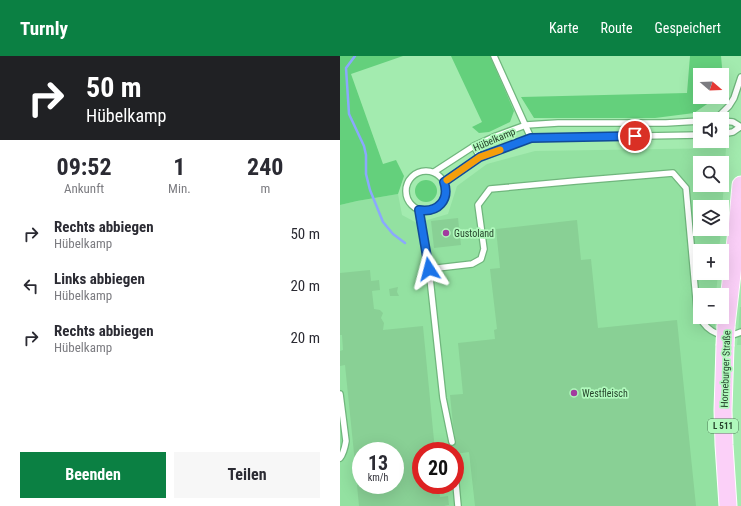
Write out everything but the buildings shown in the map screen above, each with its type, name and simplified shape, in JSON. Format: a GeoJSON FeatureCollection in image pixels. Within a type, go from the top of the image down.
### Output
{"type":"FeatureCollection","features":[{"type":"Feature","properties":{"kind":"main road","name":"Horneburger Straße"},"geometry":{"type":"LineString","coordinates":[[728,506],[723,410],[725,346],[734,329],[737,230],[741,185]]}},
{"type":"Feature","properties":{"kind":"lane"},"geometry":{"type":"LineString","coordinates":[[494,56],[531,138]]}},
{"type":"Feature","properties":{"kind":"lane"},"geometry":{"type":"LineString","coordinates":[[723,112],[734,98],[741,78]]}},
{"type":"Feature","properties":{"kind":"lane","name":"Hübelkamp"},"geometry":{"type":"LineString","coordinates":[[419,210],[411,204],[406,194],[407,183],[410,178],[420,172],[434,172],[474,146],[526,125],[558,123],[666,123],[693,121]]}},
{"type":"Feature","properties":{"kind":"lane"},"geometry":{"type":"LineString","coordinates":[[729,122],[733,122],[740,127],[733,132],[729,133]]}},
{"type":"Feature","properties":{"kind":"lane","name":"Hübelkamp"},"geometry":{"type":"LineString","coordinates":[[444,182],[480,157],[531,138],[693,135]]}},
{"type":"Feature","properties":{"kind":"lane"},"geometry":{"type":"LineString","coordinates":[[474,146],[480,157]]}},
{"type":"Feature","properties":{"kind":"lane"},"geometry":{"type":"LineString","coordinates":[[434,172],[444,182],[446,188],[444,199],[436,208],[425,211],[419,210],[429,269],[443,398],[452,442]]}},
{"type":"Feature","properties":{"kind":"lane"},"geometry":{"type":"LineString","coordinates":[[429,269],[472,264],[481,259],[484,249],[478,204],[490,189],[673,173],[686,188],[696,288]]}},
{"type":"Feature","properties":{"kind":"lane"},"geometry":{"type":"LineString","coordinates":[[703,324],[720,335],[735,335],[734,329]]}},
{"type":"Feature","properties":{"kind":"lane"},"geometry":{"type":"LineString","coordinates":[[340,394],[346,441],[345,448],[340,458]]}},
{"type":"Feature","properties":{"kind":"lane"},"geometry":{"type":"LineString","coordinates":[[457,494],[458,506]]}},
{"type":"Feature","properties":{"kind":"shaded area"},"geometry":{"type":"Polygon","coordinates":[[[340,56],[403,56],[351,74],[383,164],[396,160],[404,176],[398,194],[340,205],[340,56]]]}},
{"type":"Feature","properties":{"kind":"shaded area"},"geometry":{"type":"Polygon","coordinates":[[[451,56],[490,56],[514,111],[510,122],[489,132],[479,133],[472,127],[482,122],[451,56]]]}},
{"type":"Feature","properties":{"kind":"shaded area"},"geometry":{"type":"Polygon","coordinates":[[[690,56],[721,56],[722,68],[693,68],[693,104],[707,104],[693,113],[655,118],[534,118],[521,97],[687,93],[690,56]]]}},
{"type":"Feature","properties":{"kind":"shaded area"},"geometry":{"type":"Polygon","coordinates":[[[726,148],[726,156],[693,156],[693,192],[723,192],[723,200],[693,200],[693,236],[720,236],[720,244],[693,244],[693,280],[717,280],[717,288],[693,288],[693,324],[715,324],[715,447],[721,506],[340,506],[340,205],[398,194],[402,215],[417,223],[448,214],[457,186],[487,164],[535,151],[726,148]]]}},
{"type":"Feature","properties":{"kind":"shaded area"},"geometry":{"type":"Polygon","coordinates":[[[426,180],[430,181],[436,187],[436,195],[430,201],[426,202],[422,201],[416,195],[415,191],[416,187],[422,181],[426,180]]]}},
{"type":"Feature","properties":{"kind":"shaded area"},"geometry":{"type":"Polygon","coordinates":[[[740,307],[741,345],[737,345],[740,307]]]}},
{"type":"Feature","properties":{"kind":"waterway"},"geometry":{"type":"LineString","coordinates":[[355,56],[346,68],[349,114],[364,146],[366,155],[366,174],[370,190],[383,222],[393,234],[405,243]]}},
{"type":"Feature","properties":{"kind":"slow traffic"},"geometry":{"type":"LineString","coordinates":[[447,180],[480,157],[500,150]]}},
{"type":"Feature","properties":{"kind":"place","name":"Gustoland"},"geometry":{"type":"Point","coordinates":[446,233]}},
{"type":"Feature","properties":{"kind":"place","name":"Westfleisch"},"geometry":{"type":"Point","coordinates":[574,393]}},
{"type":"Feature","properties":{"kind":"route"},"geometry":{"type":"LineString","coordinates":[[429,269],[419,210],[431,210],[441,204],[446,193],[444,182],[480,157],[531,138],[635,136]]}}]}
